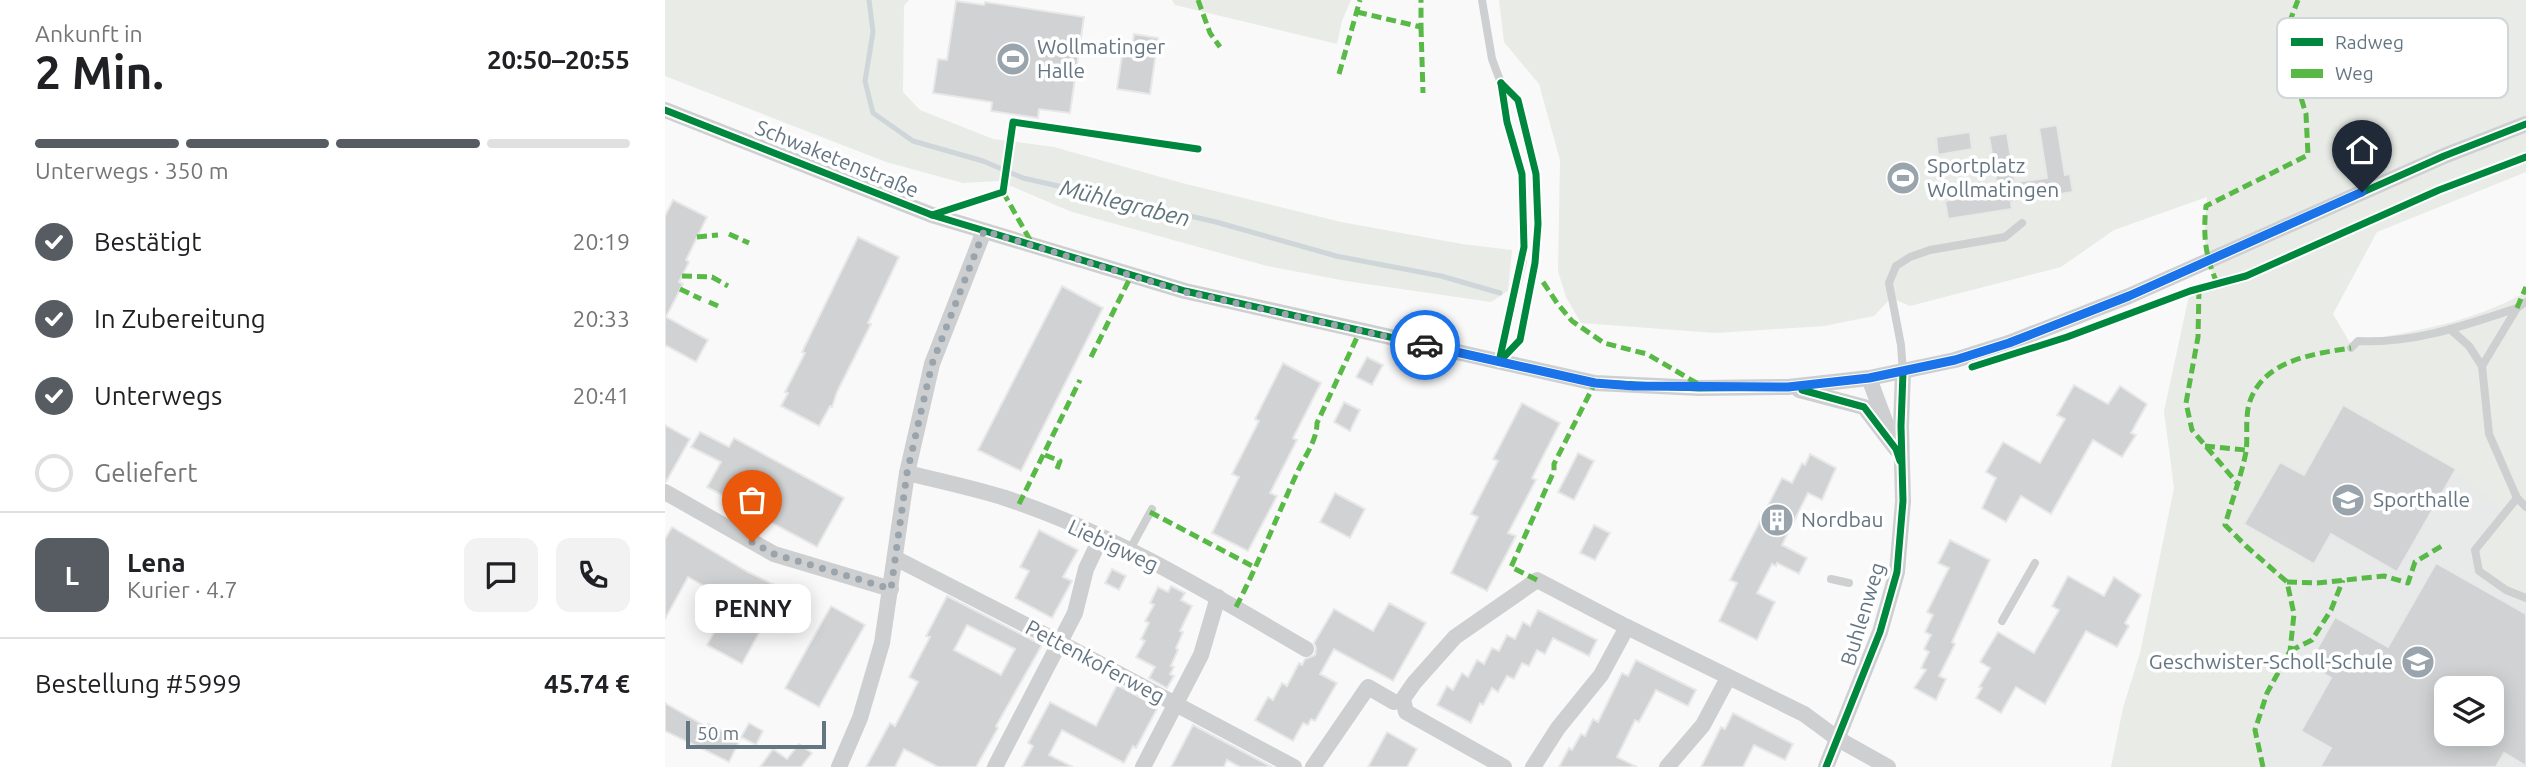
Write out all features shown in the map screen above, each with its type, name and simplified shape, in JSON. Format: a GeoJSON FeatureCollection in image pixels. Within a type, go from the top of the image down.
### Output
{"type":"FeatureCollection","features":[{"type":"Feature","properties":{"kind":"street","name":"Schwaketenstraße"},"geometry":{"type":"LineString","coordinates":[[665,110],[932,215],[1185,292],[1607,384],[1699,388],[1788,387],[1869,378],[1955,360],[2009,343],[2129,296],[2444,156],[2526,124]]}},
{"type":"Feature","properties":{"kind":"street"},"geometry":{"type":"LineString","coordinates":[[839,767],[864,706],[882,643],[907,473],[932,364],[984,231]]}},
{"type":"Feature","properties":{"kind":"street","name":"Buhlenweg"},"geometry":{"type":"LineString","coordinates":[[1826,767],[1880,632],[1897,572],[1903,501],[1898,457],[1903,372]]}},
{"type":"Feature","properties":{"kind":"street","name":"Buhlenweg"},"geometry":{"type":"LineString","coordinates":[[1869,378],[1898,457]]}},
{"type":"Feature","properties":{"kind":"street"},"geometry":{"type":"LineString","coordinates":[[1788,387],[1864,407],[1898,457]]}},
{"type":"Feature","properties":{"kind":"street","name":"Liebigweg"},"geometry":{"type":"LineString","coordinates":[[907,473],[1007,499],[1101,537],[1218,597],[1306,649]]}},
{"type":"Feature","properties":{"kind":"street"},"geometry":{"type":"LineString","coordinates":[[665,492],[774,554],[891,589]]}},
{"type":"Feature","properties":{"kind":"street"},"geometry":{"type":"LineString","coordinates":[[995,767],[1075,613],[1086,569],[1101,537]]}},
{"type":"Feature","properties":{"kind":"street","name":"Pettenkoferweg"},"geometry":{"type":"LineString","coordinates":[[895,558],[1294,767]]}},
{"type":"Feature","properties":{"kind":"street"},"geometry":{"type":"LineString","coordinates":[[1399,701],[1455,638],[1537,580],[1804,714],[1838,739],[1888,767]]}},
{"type":"Feature","properties":{"kind":"street"},"geometry":{"type":"LineString","coordinates":[[1143,767],[1201,655],[1218,597]]}},
{"type":"Feature","properties":{"kind":"street"},"geometry":{"type":"LineString","coordinates":[[1533,767],[1558,728],[1601,675],[1626,627]]}},
{"type":"Feature","properties":{"kind":"street"},"geometry":{"type":"LineString","coordinates":[[1667,767],[1703,725],[1728,678]]}},
{"type":"Feature","properties":{"kind":"street"},"geometry":{"type":"LineString","coordinates":[[1313,767],[1368,687],[1399,701],[1406,712],[1504,767]]}},
{"type":"Feature","properties":{"kind":"lane"},"geometry":{"type":"LineString","coordinates":[[1482,0],[1492,59],[1501,83],[1507,122],[1522,174],[1524,208],[1523,261],[1499,362]]}},
{"type":"Feature","properties":{"kind":"lane"},"geometry":{"type":"LineString","coordinates":[[1903,372],[1901,345],[1889,283],[1896,267],[1910,257],[1930,250],[2005,237],[2022,223]]}},
{"type":"Feature","properties":{"kind":"lane"},"geometry":{"type":"LineString","coordinates":[[2351,348],[2358,341],[2385,342],[2450,329],[2518,308],[2526,302]]}},
{"type":"Feature","properties":{"kind":"lane"},"geometry":{"type":"LineString","coordinates":[[2482,366],[2518,308]]}},
{"type":"Feature","properties":{"kind":"lane"},"geometry":{"type":"LineString","coordinates":[[2450,329],[2469,346],[2482,366],[2489,433],[2517,498],[2526,507]]}},
{"type":"Feature","properties":{"kind":"lane"},"geometry":{"type":"LineString","coordinates":[[2517,498],[2475,550],[2479,571],[2506,590],[2526,598]]}},
{"type":"Feature","properties":{"kind":"lane"},"geometry":{"type":"LineString","coordinates":[[1129,551],[1152,509]]}},
{"type":"Feature","properties":{"kind":"lane"},"geometry":{"type":"LineString","coordinates":[[2002,621],[2035,563]]}},
{"type":"Feature","properties":{"kind":"lane"},"geometry":{"type":"LineString","coordinates":[[1831,579],[1849,583]]}},
{"type":"Feature","properties":{"kind":"shaded area"},"geometry":{"type":"Polygon","coordinates":[[[665,0],[909,0],[904,6],[903,92],[920,110],[993,139],[1054,147],[1182,183],[1341,222],[1462,244],[1512,250],[1508,291],[1491,302],[1346,281],[1267,266],[1072,212],[999,181],[963,183],[886,162],[665,76],[665,0]]]}},
{"type":"Feature","properties":{"kind":"shaded area"},"geometry":{"type":"Polygon","coordinates":[[[1172,0],[1351,0],[1342,21],[1337,44],[1175,5],[1172,0]]]}},
{"type":"Feature","properties":{"kind":"shaded area"},"geometry":{"type":"Polygon","coordinates":[[[1499,0],[2526,0],[2526,172],[2377,232],[2333,314],[2350,343],[2462,319],[2526,292],[2526,596],[2506,590],[2479,571],[2475,550],[2504,512],[2456,469],[2343,406],[2304,475],[2280,462],[2245,524],[2314,564],[2290,651],[2268,690],[2255,730],[2263,767],[2111,767],[2123,708],[2140,653],[2174,488],[2164,411],[2190,291],[2216,283],[2205,241],[2207,197],[2114,230],[2061,267],[1910,306],[1891,298],[1874,316],[1824,326],[1716,333],[1581,323],[1566,297],[1558,271],[1560,160],[1539,84],[1504,42],[1499,0]]]}},
{"type":"Feature","properties":{"kind":"shaded area"},"geometry":{"type":"Polygon","coordinates":[[[2343,405],[2456,469],[2505,512],[2526,596],[2526,767],[2263,767],[2255,730],[2268,690],[2290,651],[2244,524],[2280,462],[2343,405]]]}},
{"type":"Feature","properties":{"kind":"building","name":"Wollmatinger Halle"},"geometry":{"type":"Polygon","coordinates":[[[956,1],[984,5],[985,2],[1084,17],[1070,113],[1039,109],[1038,118],[991,111],[992,102],[933,93],[938,59],[947,60],[956,1]]]}},
{"type":"Feature","properties":{"kind":"building"},"geometry":{"type":"Polygon","coordinates":[[[1134,34],[1158,38],[1150,94],[1117,89],[1122,55],[1131,56],[1134,34]]]}},
{"type":"Feature","properties":{"kind":"building"},"geometry":{"type":"Polygon","coordinates":[[[2057,125],[2065,175],[2070,174],[2073,192],[2011,202],[2012,209],[1948,219],[1945,201],[1998,193],[1989,136],[2007,133],[2015,182],[2047,178],[2039,128],[2057,125]]]}},
{"type":"Feature","properties":{"kind":"building"},"geometry":{"type":"Polygon","coordinates":[[[1970,132],[1972,149],[1938,155],[1936,137],[1970,132]]]}},
{"type":"Feature","properties":{"kind":"building"},"geometry":{"type":"Polygon","coordinates":[[[673,200],[707,217],[686,260],[689,262],[679,282],[683,284],[666,317],[708,340],[696,362],[665,345],[665,216],[673,200]]]}},
{"type":"Feature","properties":{"kind":"building"},"geometry":{"type":"Polygon","coordinates":[[[858,237],[899,257],[832,407],[830,406],[819,426],[781,406],[788,393],[785,392],[805,353],[802,352],[858,237]]]}},
{"type":"Feature","properties":{"kind":"building"},"geometry":{"type":"Polygon","coordinates":[[[1062,286],[1103,308],[1021,471],[978,450],[1062,286]]]}},
{"type":"Feature","properties":{"kind":"building"},"geometry":{"type":"Polygon","coordinates":[[[1367,357],[1383,365],[1372,385],[1356,377],[1367,357]]]}},
{"type":"Feature","properties":{"kind":"building"},"geometry":{"type":"Polygon","coordinates":[[[1283,363],[1321,383],[1293,438],[1297,440],[1270,493],[1277,496],[1248,551],[1212,533],[1239,477],[1232,474],[1259,421],[1255,419],[1283,363]]]}},
{"type":"Feature","properties":{"kind":"building"},"geometry":{"type":"Polygon","coordinates":[[[2074,385],[2108,404],[2120,386],[2147,404],[2131,433],[2136,435],[2122,457],[2093,440],[2051,514],[2021,496],[2006,522],[1982,508],[1996,478],[1986,472],[2003,442],[2040,463],[2065,419],[2057,415],[2074,385]]]}},
{"type":"Feature","properties":{"kind":"building"},"geometry":{"type":"Polygon","coordinates":[[[1344,402],[1360,410],[1350,431],[1334,422],[1344,402]]]}},
{"type":"Feature","properties":{"kind":"building"},"geometry":{"type":"Polygon","coordinates":[[[1522,403],[1560,423],[1532,478],[1536,480],[1508,533],[1516,536],[1487,591],[1451,573],[1478,517],[1471,514],[1498,461],[1493,459],[1522,403]]]}},
{"type":"Feature","properties":{"kind":"building","name":"Sporthalle"},"geometry":{"type":"Polygon","coordinates":[[[2343,405],[2456,469],[2397,572],[2331,534],[2314,564],[2244,524],[2280,462],[2304,475],[2343,405]]]}},
{"type":"Feature","properties":{"kind":"building"},"geometry":{"type":"Polygon","coordinates":[[[665,425],[690,439],[666,482],[665,482],[665,425]]]}},
{"type":"Feature","properties":{"kind":"building"},"geometry":{"type":"Polygon","coordinates":[[[700,432],[729,447],[734,438],[844,498],[817,547],[767,520],[763,527],[749,520],[753,512],[707,487],[721,462],[691,447],[700,432]]]}},
{"type":"Feature","properties":{"kind":"building"},"geometry":{"type":"Polygon","coordinates":[[[1578,453],[1594,461],[1574,500],[1558,492],[1578,453]]]}},
{"type":"Feature","properties":{"kind":"building"},"geometry":{"type":"Polygon","coordinates":[[[1810,454],[1836,468],[1822,500],[1808,493],[1782,545],[1807,558],[1799,574],[1777,563],[1776,566],[1772,564],[1757,593],[1775,602],[1757,640],[1719,621],[1737,583],[1730,580],[1782,478],[1792,483],[1810,454]]]}},
{"type":"Feature","properties":{"kind":"building"},"geometry":{"type":"Polygon","coordinates":[[[1335,493],[1365,509],[1350,538],[1320,522],[1335,493]]]}},
{"type":"Feature","properties":{"kind":"building"},"geometry":{"type":"Polygon","coordinates":[[[1594,525],[1610,533],[1595,560],[1580,553],[1594,525]]]}},
{"type":"Feature","properties":{"kind":"building"},"geometry":{"type":"Polygon","coordinates":[[[672,527],[748,572],[783,589],[742,664],[707,645],[731,601],[688,577],[665,619],[665,539],[672,527]]]}},
{"type":"Feature","properties":{"kind":"building"},"geometry":{"type":"Polygon","coordinates":[[[1039,530],[1078,550],[1063,577],[1072,581],[1052,618],[1015,598],[1029,571],[1020,567],[1039,530]]]}},
{"type":"Feature","properties":{"kind":"building"},"geometry":{"type":"Polygon","coordinates":[[[1950,540],[1990,560],[1952,642],[1955,644],[1939,676],[1946,679],[1936,700],[1914,688],[1926,670],[1921,668],[1929,652],[1924,649],[1931,635],[1925,632],[1933,615],[1927,612],[1949,568],[1938,563],[1950,540]]]}},
{"type":"Feature","properties":{"kind":"building","name":"Geschwister-Scholl-Schule"},"geometry":{"type":"Polygon","coordinates":[[[2436,563],[2526,614],[2526,766],[2504,753],[2496,767],[2320,767],[2331,748],[2301,731],[2331,678],[2308,665],[2335,617],[2388,647],[2436,563]]]}},
{"type":"Feature","properties":{"kind":"building"},"geometry":{"type":"Polygon","coordinates":[[[1112,569],[1126,576],[1119,590],[1105,583],[1112,569]]]}},
{"type":"Feature","properties":{"kind":"building"},"geometry":{"type":"Polygon","coordinates":[[[2068,576],[2104,596],[2114,577],[2141,595],[2125,623],[2129,626],[2117,647],[2086,631],[2045,704],[2016,687],[2001,713],[1976,698],[1990,668],[1980,662],[1998,632],[2034,653],[2059,610],[2052,606],[2068,576]]]}},
{"type":"Feature","properties":{"kind":"building"},"geometry":{"type":"Polygon","coordinates":[[[1171,586],[1185,593],[1181,600],[1192,606],[1180,631],[1183,632],[1171,666],[1174,667],[1170,674],[1174,676],[1167,688],[1149,678],[1155,667],[1136,657],[1145,641],[1141,639],[1149,623],[1145,621],[1154,605],[1150,603],[1158,587],[1168,592],[1171,586]]]}},
{"type":"Feature","properties":{"kind":"building"},"geometry":{"type":"Polygon","coordinates":[[[947,596],[1042,645],[976,767],[938,767],[904,749],[895,767],[866,767],[890,723],[895,726],[918,682],[909,677],[930,637],[926,636],[947,596]],[[967,625],[954,650],[1001,675],[1015,649],[967,625]]]}},
{"type":"Feature","properties":{"kind":"building"},"geometry":{"type":"Polygon","coordinates":[[[1389,603],[1426,623],[1393,681],[1334,649],[1320,674],[1337,683],[1315,721],[1311,719],[1308,725],[1303,723],[1293,741],[1255,720],[1268,697],[1273,700],[1282,683],[1287,686],[1299,663],[1302,665],[1305,659],[1315,655],[1314,643],[1334,609],[1373,631],[1389,603]]]}},
{"type":"Feature","properties":{"kind":"building"},"geometry":{"type":"Polygon","coordinates":[[[831,606],[865,625],[819,707],[785,688],[831,606]]]}},
{"type":"Feature","properties":{"kind":"building"},"geometry":{"type":"Polygon","coordinates":[[[1538,610],[1597,640],[1589,656],[1553,638],[1545,654],[1537,650],[1529,666],[1522,663],[1514,679],[1507,676],[1498,692],[1492,688],[1483,705],[1480,703],[1471,723],[1437,705],[1447,686],[1453,690],[1462,673],[1468,677],[1477,660],[1484,664],[1492,648],[1499,651],[1507,635],[1515,639],[1523,622],[1530,626],[1538,610]]]}},
{"type":"Feature","properties":{"kind":"building"},"geometry":{"type":"Polygon","coordinates":[[[1636,660],[1696,690],[1688,706],[1656,690],[1639,722],[1635,720],[1617,757],[1637,767],[1559,767],[1569,748],[1572,750],[1581,734],[1585,736],[1593,719],[1598,722],[1622,673],[1628,676],[1636,660]]]}},
{"type":"Feature","properties":{"kind":"building"},"geometry":{"type":"Polygon","coordinates":[[[1117,685],[1158,707],[1136,748],[1133,746],[1124,763],[1062,730],[1049,755],[1073,767],[1022,767],[1033,746],[1028,743],[1050,702],[1096,726],[1117,685]]]}},
{"type":"Feature","properties":{"kind":"building"},"geometry":{"type":"Polygon","coordinates":[[[665,703],[707,727],[708,724],[740,740],[729,762],[665,731],[665,703]]]}},
{"type":"Feature","properties":{"kind":"building"},"geometry":{"type":"Polygon","coordinates":[[[1733,713],[1793,744],[1785,760],[1754,745],[1743,767],[1701,767],[1721,727],[1725,729],[1733,713]]]}},
{"type":"Feature","properties":{"kind":"building"},"geometry":{"type":"Polygon","coordinates":[[[749,723],[763,731],[756,745],[741,737],[749,723]]]}},
{"type":"Feature","properties":{"kind":"building"},"geometry":{"type":"Polygon","coordinates":[[[1193,725],[1272,767],[1240,767],[1227,760],[1224,767],[1171,767],[1193,725]]]}},
{"type":"Feature","properties":{"kind":"building"},"geometry":{"type":"Polygon","coordinates":[[[1387,732],[1417,749],[1407,767],[1368,767],[1387,732]]]}},
{"type":"Feature","properties":{"kind":"building"},"geometry":{"type":"Polygon","coordinates":[[[799,744],[812,753],[801,767],[760,767],[773,749],[787,759],[799,744]]]}},
{"type":"Feature","properties":{"kind":"waterway","name":"Mühlegraben"},"geometry":{"type":"LineString","coordinates":[[869,0],[873,32],[865,81],[873,113],[913,141],[983,161],[1023,178],[1216,222],[1336,256],[1441,276],[1500,293]]}},
{"type":"Feature","properties":{"kind":"marked path"},"geometry":{"type":"LineString","coordinates":[[1198,0],[1210,33],[1220,47]]}},
{"type":"Feature","properties":{"kind":"marked path"},"geometry":{"type":"LineString","coordinates":[[1339,74],[1360,0]]}},
{"type":"Feature","properties":{"kind":"marked path"},"geometry":{"type":"LineString","coordinates":[[1357,12],[1421,27],[1421,0]]}},
{"type":"Feature","properties":{"kind":"marked path"},"geometry":{"type":"LineString","coordinates":[[2291,18],[2298,0]]}},
{"type":"Feature","properties":{"kind":"marked path"},"geometry":{"type":"LineString","coordinates":[[1421,27],[1423,93]]}},
{"type":"Feature","properties":{"kind":"marked path"},"geometry":{"type":"LineString","coordinates":[[2217,283],[2206,245],[2206,206],[2308,155],[2306,114],[2301,98]]}},
{"type":"Feature","properties":{"kind":"marked path"},"geometry":{"type":"LineString","coordinates":[[1003,192],[1034,247]]}},
{"type":"Feature","properties":{"kind":"marked path"},"geometry":{"type":"LineString","coordinates":[[729,234],[749,243]]}},
{"type":"Feature","properties":{"kind":"marked path"},"geometry":{"type":"LineString","coordinates":[[697,237],[718,235]]}},
{"type":"Feature","properties":{"kind":"marked path"},"geometry":{"type":"LineString","coordinates":[[682,276],[712,277],[728,286]]}},
{"type":"Feature","properties":{"kind":"marked path"},"geometry":{"type":"LineString","coordinates":[[1091,357],[1131,276]]}},
{"type":"Feature","properties":{"kind":"marked path"},"geometry":{"type":"LineString","coordinates":[[1543,282],[1572,321],[1604,343],[1647,354],[1700,385]]}},
{"type":"Feature","properties":{"kind":"marked path"},"geometry":{"type":"LineString","coordinates":[[2517,308],[2526,287]]}},
{"type":"Feature","properties":{"kind":"marked path"},"geometry":{"type":"LineString","coordinates":[[680,289],[701,299]]}},
{"type":"Feature","properties":{"kind":"marked path"},"geometry":{"type":"LineString","coordinates":[[2199,289],[2198,337],[2186,403],[2192,430],[2238,484]]}},
{"type":"Feature","properties":{"kind":"marked path"},"geometry":{"type":"LineString","coordinates":[[709,302],[718,306]]}},
{"type":"Feature","properties":{"kind":"marked path"},"geometry":{"type":"LineString","coordinates":[[1236,607],[1313,443],[1317,423],[1360,331]]}},
{"type":"Feature","properties":{"kind":"marked path"},"geometry":{"type":"LineString","coordinates":[[2263,767],[2255,730],[2267,693],[2290,651],[2294,614],[2287,582],[2225,525],[2246,452],[2249,404],[2256,389],[2277,369],[2305,357],[2351,348]]}},
{"type":"Feature","properties":{"kind":"marked path"},"geometry":{"type":"LineString","coordinates":[[1019,504],[1080,380]]}},
{"type":"Feature","properties":{"kind":"marked path"},"geometry":{"type":"LineString","coordinates":[[1537,580],[1511,567],[1554,471],[1554,464],[1595,383]]}},
{"type":"Feature","properties":{"kind":"marked path"},"geometry":{"type":"LineString","coordinates":[[2205,446],[2246,450]]}},
{"type":"Feature","properties":{"kind":"marked path"},"geometry":{"type":"LineString","coordinates":[[1045,455],[1060,461],[1057,469]]}},
{"type":"Feature","properties":{"kind":"marked path"},"geometry":{"type":"LineString","coordinates":[[1150,512],[1256,568]]}},
{"type":"Feature","properties":{"kind":"marked path"},"geometry":{"type":"LineString","coordinates":[[2287,582],[2317,583],[2384,576],[2408,583],[2415,562],[2445,544]]}},
{"type":"Feature","properties":{"kind":"marked path"},"geometry":{"type":"LineString","coordinates":[[2290,651],[2312,640],[2331,610],[2343,580]]}},
{"type":"Feature","properties":{"kind":"cycle path"},"geometry":{"type":"LineString","coordinates":[[1499,362],[1520,340],[1535,263],[1538,224],[1536,174],[1518,100],[1501,83]]}},
{"type":"Feature","properties":{"kind":"cycle path"},"geometry":{"type":"LineString","coordinates":[[1499,362],[1524,247],[1522,174],[1507,122],[1501,83]]}},
{"type":"Feature","properties":{"kind":"cycle path"},"geometry":{"type":"LineString","coordinates":[[665,110],[932,215],[1185,291],[1595,383],[1699,388],[1788,387],[1869,378],[1955,360],[2009,343],[2129,296],[2444,156],[2526,124]]}},
{"type":"Feature","properties":{"kind":"cycle path"},"geometry":{"type":"LineString","coordinates":[[932,215],[1003,192],[1013,122],[1198,149]]}},
{"type":"Feature","properties":{"kind":"cycle path"},"geometry":{"type":"LineString","coordinates":[[1972,367],[2067,337],[2190,291],[2246,276],[2439,190],[2526,157]]}},
{"type":"Feature","properties":{"kind":"cycle path"},"geometry":{"type":"LineString","coordinates":[[1826,767],[1880,632],[1897,572],[1903,501],[1903,372]]}},
{"type":"Feature","properties":{"kind":"cycle path"},"geometry":{"type":"LineString","coordinates":[[1802,390],[1864,407],[1896,449],[1900,461]]}},
{"type":"Feature","properties":{"kind":"way so far"},"geometry":{"type":"LineString","coordinates":[[752,542],[774,554],[891,589],[907,473],[932,364],[984,231],[1185,292],[1425,345]]}},
{"type":"Feature","properties":{"kind":"place","name":"Wollmatinger Halle"},"geometry":{"type":"Point","coordinates":[1013,59]}},
{"type":"Feature","properties":{"kind":"place","name":"Sportplatz Wollmatingen"},"geometry":{"type":"Point","coordinates":[1903,178]}},
{"type":"Feature","properties":{"kind":"place","name":"Sporthalle"},"geometry":{"type":"Point","coordinates":[2348,500]}},
{"type":"Feature","properties":{"kind":"place","name":"Nordbau"},"geometry":{"type":"Point","coordinates":[1777,520]}},
{"type":"Feature","properties":{"kind":"place","name":"PENNY"},"geometry":{"type":"Point","coordinates":[752,542]}},
{"type":"Feature","properties":{"kind":"place","name":"Geschwister-Scholl-Schule"},"geometry":{"type":"Point","coordinates":[2418,662]}},
{"type":"Feature","properties":{"kind":"route"},"geometry":{"type":"LineString","coordinates":[[1425,345],[1595,383],[1634,386],[1788,387],[1869,378],[1955,360],[2009,343],[2129,296],[2362,192]]}}]}
